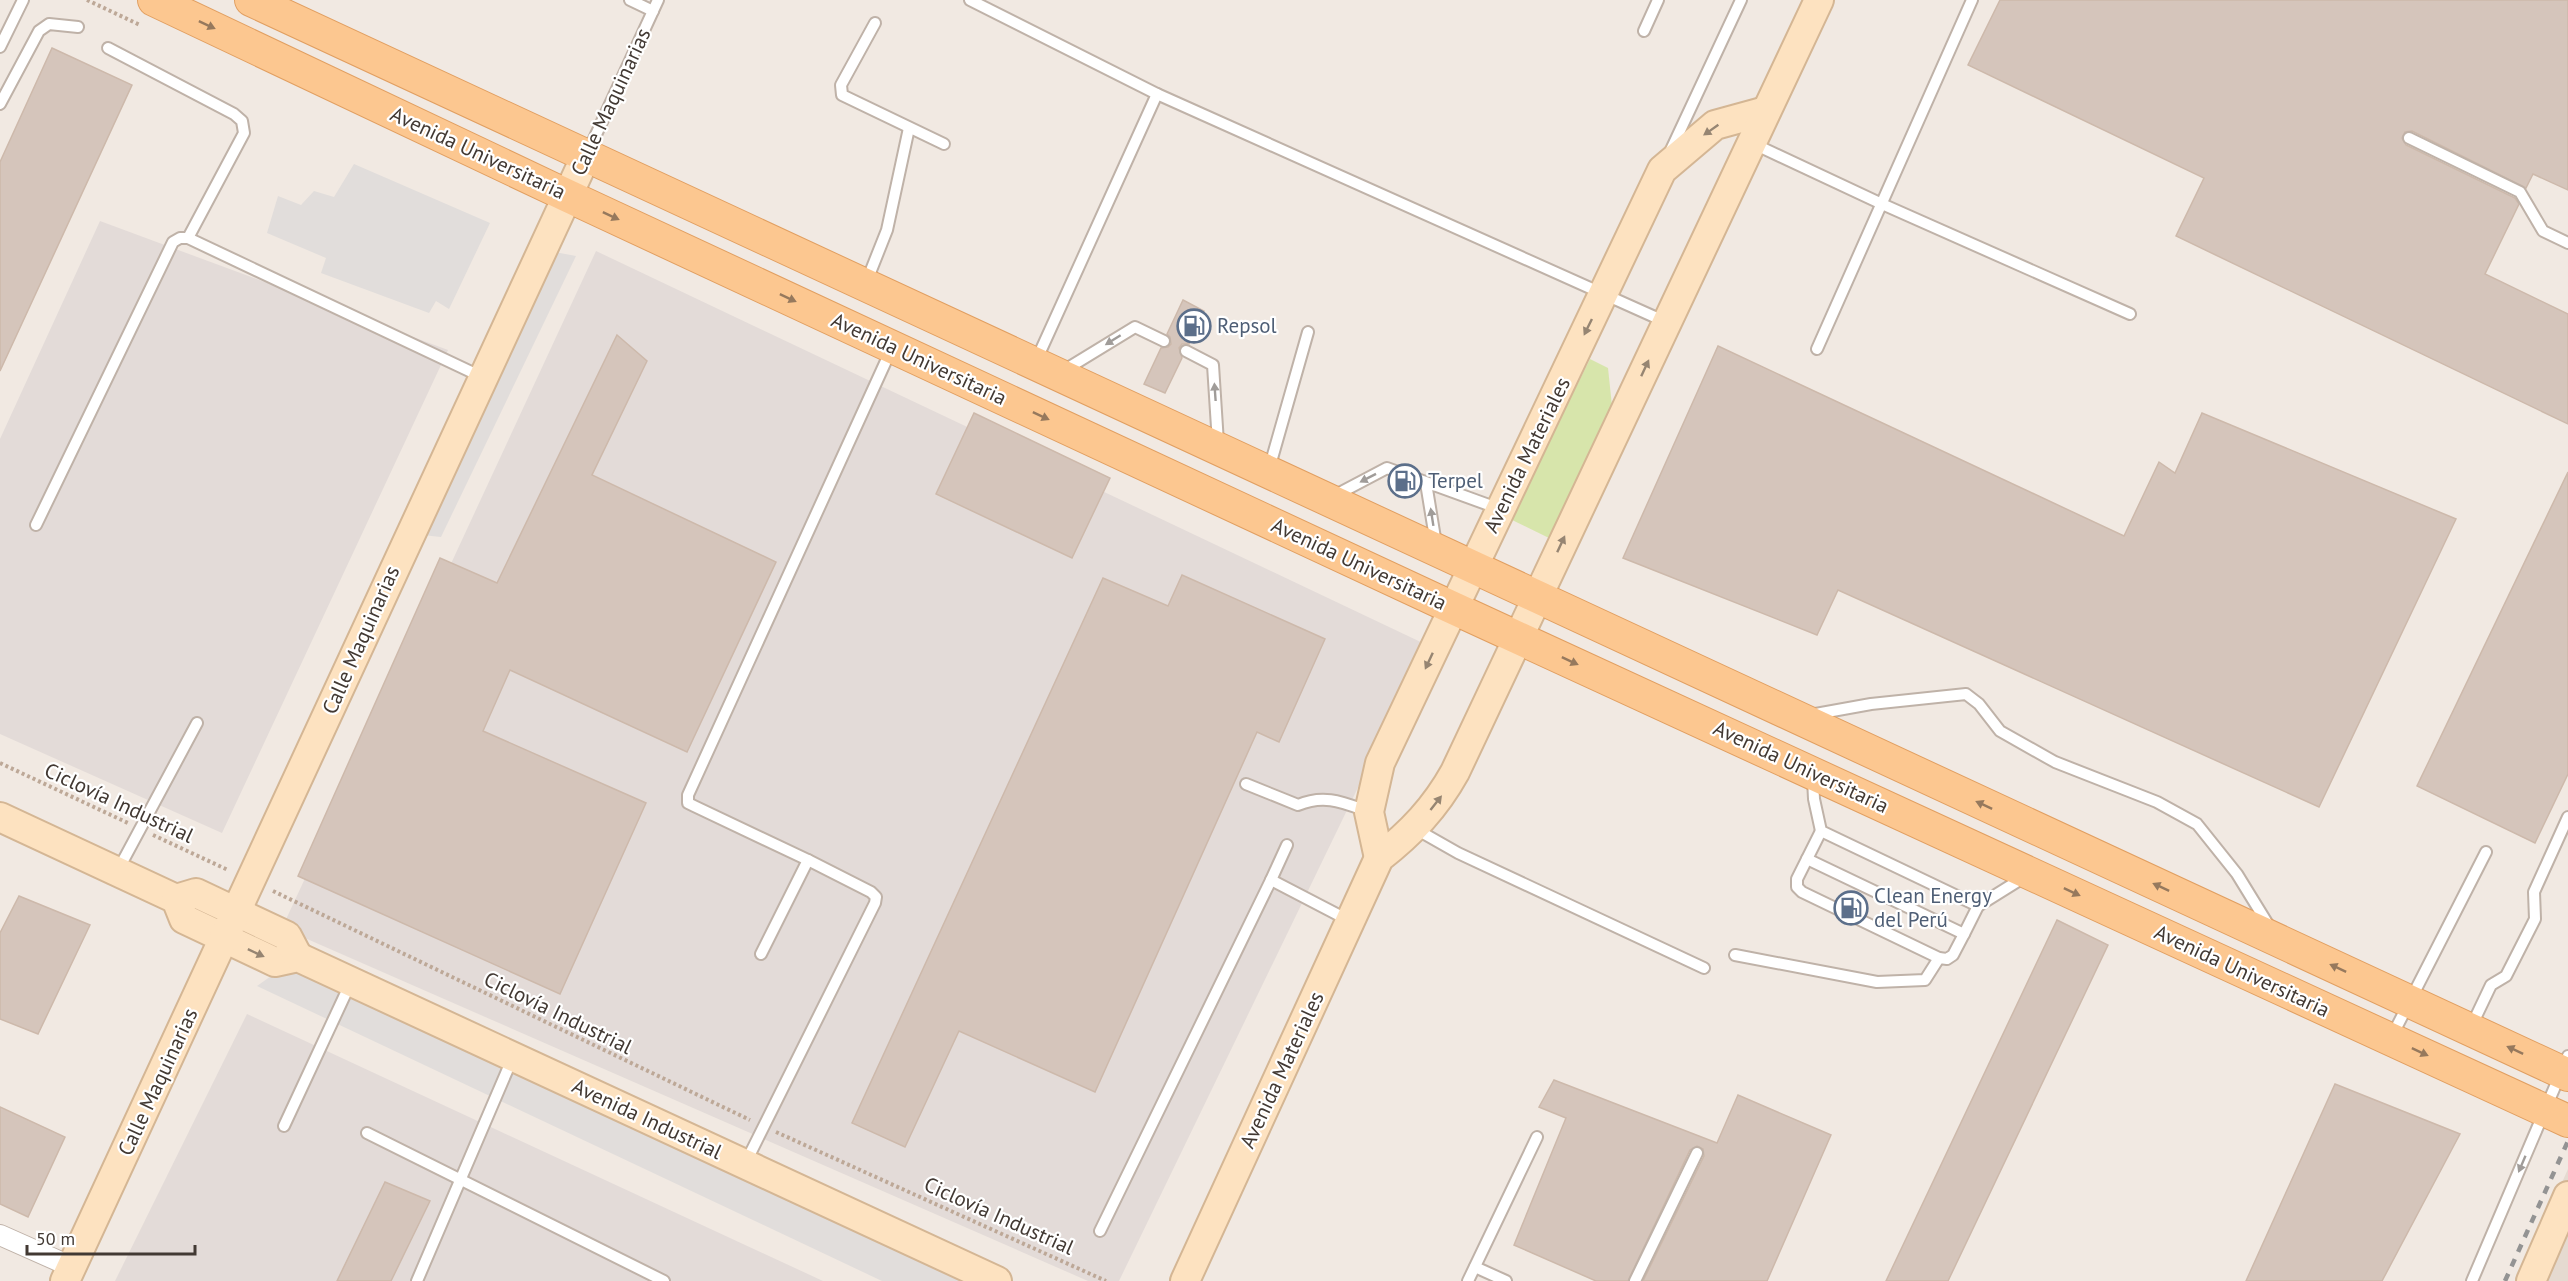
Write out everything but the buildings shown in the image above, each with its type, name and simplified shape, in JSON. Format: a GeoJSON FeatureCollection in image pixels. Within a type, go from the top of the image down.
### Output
{"type":"FeatureCollection","features":[{"type":"Feature","properties":{"kind":"main road","name":"Avenida Universitaria"},"geometry":{"type":"LineString","coordinates":[[154,0],[568,196],[1454,608],[2557,1115]]}},
{"type":"Feature","properties":{"kind":"main road","name":"Avenida Universitaria"},"geometry":{"type":"LineString","coordinates":[[251,0],[2408,1001],[2469,1029],[2566,1068]]}},
{"type":"Feature","properties":{"kind":"main road"},"geometry":{"type":"LineString","coordinates":[[886,344],[898,301]]}},
{"type":"Feature","properties":{"kind":"main road"},"geometry":{"type":"LineString","coordinates":[[1812,772],[1832,734]]}},
{"type":"Feature","properties":{"kind":"street","name":"Avenida Materiales"},"geometry":{"type":"LineString","coordinates":[[1185,1281],[1379,858],[1413,828],[1438,801],[1455,772],[1819,0]]}},
{"type":"Feature","properties":{"kind":"street","name":"Avenida Materiales"},"geometry":{"type":"LineString","coordinates":[[1379,858],[1369,812],[1380,762],[1662,170],[1715,125],[1766,111]]}},
{"type":"Feature","properties":{"kind":"street","name":"Calle Maquinarias"},"geometry":{"type":"LineString","coordinates":[[68,1274],[586,156]]}},
{"type":"Feature","properties":{"kind":"street","name":"Avenida Industrial"},"geometry":{"type":"LineString","coordinates":[[0,817],[176,899],[196,893],[237,912],[287,936],[298,957],[997,1281]]}},
{"type":"Feature","properties":{"kind":"street","name":"Avenida Industrial"},"geometry":{"type":"LineString","coordinates":[[176,899],[184,919],[275,962],[298,957]]}},
{"type":"Feature","properties":{"kind":"street"},"geometry":{"type":"LineString","coordinates":[[2531,1281],[2568,1196]]}},
{"type":"Feature","properties":{"kind":"street"},"geometry":{"type":"LineString","coordinates":[[0,1235],[68,1274]]}},
{"type":"Feature","properties":{"kind":"lane"},"geometry":{"type":"LineString","coordinates":[[0,47],[23,0]]}},
{"type":"Feature","properties":{"kind":"lane"},"geometry":{"type":"LineString","coordinates":[[630,0],[653,11]]}},
{"type":"Feature","properties":{"kind":"lane","name":"Calle Maquinarias"},"geometry":{"type":"LineString","coordinates":[[586,156],[658,0]]}},
{"type":"Feature","properties":{"kind":"lane"},"geometry":{"type":"LineString","coordinates":[[970,0],[1156,94],[1666,322]]}},
{"type":"Feature","properties":{"kind":"lane"},"geometry":{"type":"LineString","coordinates":[[1644,31],[1658,0]]}},
{"type":"Feature","properties":{"kind":"lane"},"geometry":{"type":"LineString","coordinates":[[1662,170],[1741,0]]}},
{"type":"Feature","properties":{"kind":"lane"},"geometry":{"type":"LineString","coordinates":[[1817,349],[1972,0]]}},
{"type":"Feature","properties":{"kind":"lane"},"geometry":{"type":"LineString","coordinates":[[875,23],[840,91],[842,95],[944,144]]}},
{"type":"Feature","properties":{"kind":"lane"},"geometry":{"type":"LineString","coordinates":[[0,104],[39,32],[49,24],[78,27]]}},
{"type":"Feature","properties":{"kind":"lane"},"geometry":{"type":"LineString","coordinates":[[108,48],[234,114],[242,121],[244,133],[188,238]]}},
{"type":"Feature","properties":{"kind":"lane"},"geometry":{"type":"LineString","coordinates":[[1046,369],[1156,94]]}},
{"type":"Feature","properties":{"kind":"lane"},"geometry":{"type":"LineString","coordinates":[[865,285],[887,230],[909,128]]}},
{"type":"Feature","properties":{"kind":"lane"},"geometry":{"type":"LineString","coordinates":[[2409,138],[2520,192],[2543,231],[2568,243]]}},
{"type":"Feature","properties":{"kind":"lane"},"geometry":{"type":"LineString","coordinates":[[1751,143],[2130,314]]}},
{"type":"Feature","properties":{"kind":"lane"},"geometry":{"type":"LineString","coordinates":[[36,525],[173,242],[180,238],[188,238],[482,377]]}},
{"type":"Feature","properties":{"kind":"lane"},"geometry":{"type":"LineString","coordinates":[[1046,369],[1135,327],[1164,341]]}},
{"type":"Feature","properties":{"kind":"lane"},"geometry":{"type":"LineString","coordinates":[[1268,472],[1308,332]]}},
{"type":"Feature","properties":{"kind":"lane"},"geometry":{"type":"LineString","coordinates":[[745,1164],[876,897],[871,892],[808,860],[688,803],[688,795],[886,344]]}},
{"type":"Feature","properties":{"kind":"lane"},"geometry":{"type":"LineString","coordinates":[[1185,351],[1213,365],[1218,449]]}},
{"type":"Feature","properties":{"kind":"lane"},"geometry":{"type":"LineString","coordinates":[[1327,499],[1388,468],[1500,509]]}},
{"type":"Feature","properties":{"kind":"lane"},"geometry":{"type":"LineString","coordinates":[[1426,483],[1437,550]]}},
{"type":"Feature","properties":{"kind":"lane"},"geometry":{"type":"LineString","coordinates":[[1795,717],[1871,704],[1966,694],[1979,704],[2000,730],[2055,762],[2157,802],[2197,824],[2237,874],[2279,941]]}},
{"type":"Feature","properties":{"kind":"lane"},"geometry":{"type":"LineString","coordinates":[[117,872],[142,830],[197,723]]}},
{"type":"Feature","properties":{"kind":"lane"},"geometry":{"type":"LineString","coordinates":[[1812,772],[1814,799],[1821,831],[1797,879],[1797,887],[1802,892],[1940,958],[1947,959],[1953,955],[1978,906],[2031,873]]}},
{"type":"Feature","properties":{"kind":"lane"},"geometry":{"type":"LineString","coordinates":[[1246,784],[1298,805],[1318,798],[1331,799],[1369,812]]}},
{"type":"Feature","properties":{"kind":"lane"},"geometry":{"type":"LineString","coordinates":[[2469,1029],[2491,985],[2506,976],[2535,919],[2535,892],[2568,817]]}},
{"type":"Feature","properties":{"kind":"lane"},"geometry":{"type":"LineString","coordinates":[[1413,828],[1458,852],[1704,968]]}},
{"type":"Feature","properties":{"kind":"lane"},"geometry":{"type":"LineString","coordinates":[[1821,831],[1978,906]]}},
{"type":"Feature","properties":{"kind":"lane"},"geometry":{"type":"LineString","coordinates":[[1100,1231],[1287,845]]}},
{"type":"Feature","properties":{"kind":"lane"},"geometry":{"type":"LineString","coordinates":[[2391,1039],[2408,1001],[2486,852]]}},
{"type":"Feature","properties":{"kind":"lane"},"geometry":{"type":"LineString","coordinates":[[1807,859],[1964,934]]}},
{"type":"Feature","properties":{"kind":"lane"},"geometry":{"type":"LineString","coordinates":[[761,954],[808,860]]}},
{"type":"Feature","properties":{"kind":"lane"},"geometry":{"type":"LineString","coordinates":[[1271,880],[1350,921]]}},
{"type":"Feature","properties":{"kind":"lane"},"geometry":{"type":"LineString","coordinates":[[1735,955],[1877,982],[1925,980],[1940,958]]}},
{"type":"Feature","properties":{"kind":"lane"},"geometry":{"type":"LineString","coordinates":[[284,1126],[351,982]]}},
{"type":"Feature","properties":{"kind":"lane"},"geometry":{"type":"LineString","coordinates":[[417,1281],[513,1057]]}},
{"type":"Feature","properties":{"kind":"lane"},"geometry":{"type":"LineString","coordinates":[[2472,1281],[2557,1115],[2566,1068]]}},
{"type":"Feature","properties":{"kind":"lane"},"geometry":{"type":"LineString","coordinates":[[367,1133],[664,1281]]}},
{"type":"Feature","properties":{"kind":"lane"},"geometry":{"type":"LineString","coordinates":[[1468,1281],[1537,1137]]}},
{"type":"Feature","properties":{"kind":"lane"},"geometry":{"type":"LineString","coordinates":[[1635,1281],[1698,1153]]}},
{"type":"Feature","properties":{"kind":"lane"},"geometry":{"type":"LineString","coordinates":[[1475,1267],[1506,1281]]}},
{"type":"Feature","properties":{"kind":"path","name":"Ciclovía Industrial"},"geometry":{"type":"LineString","coordinates":[[0,764],[252,881],[674,1086],[1106,1281]]}},
{"type":"Feature","properties":{"kind":"shaded area"},"geometry":{"type":"Polygon","coordinates":[[[354,164],[490,223],[449,309],[436,301],[429,313],[321,273],[326,258],[267,233],[278,196],[301,205],[314,191],[334,197],[354,164]]]}},
{"type":"Feature","properties":{"kind":"shaded area"},"geometry":{"type":"Polygon","coordinates":[[[100,221],[448,350],[222,833],[0,734],[0,439],[100,221]]]}},
{"type":"Feature","properties":{"kind":"shaded area"},"geometry":{"type":"Polygon","coordinates":[[[544,250],[576,256],[441,537],[413,534],[544,250]]]}},
{"type":"Feature","properties":{"kind":"shaded area"},"geometry":{"type":"Polygon","coordinates":[[[596,251],[1427,645],[1119,1281],[1088,1281],[282,928],[596,251]]]}},
{"type":"Feature","properties":{"kind":"shaded area"},"geometry":{"type":"Polygon","coordinates":[[[298,957],[997,1281],[882,1281],[257,986],[298,957]]]}},
{"type":"Feature","properties":{"kind":"shaded area"},"geometry":{"type":"Polygon","coordinates":[[[247,1014],[823,1281],[115,1281],[247,1014]]]}},
{"type":"Feature","properties":{"kind":"shaded area"},"geometry":{"type":"Polygon","coordinates":[[[2568,1169],[2568,1281],[2518,1281],[2568,1169]]]}},
{"type":"Feature","properties":{"kind":"green space"},"geometry":{"type":"Polygon","coordinates":[[[1590,359],[1608,368],[1612,406],[1549,538],[1510,519],[1590,359]]]}},
{"type":"Feature","properties":{"kind":"railway"},"geometry":{"type":"LineString","coordinates":[[2505,1281],[2568,1141]]}},
{"type":"Feature","properties":{"kind":"place","name":"Repsol"},"geometry":{"type":"Point","coordinates":[1194,326]}},
{"type":"Feature","properties":{"kind":"place","name":"Terpel"},"geometry":{"type":"Point","coordinates":[1405,481]}},
{"type":"Feature","properties":{"kind":"place","name":"Clean Energy del Perú"},"geometry":{"type":"Point","coordinates":[1851,908]}}]}
